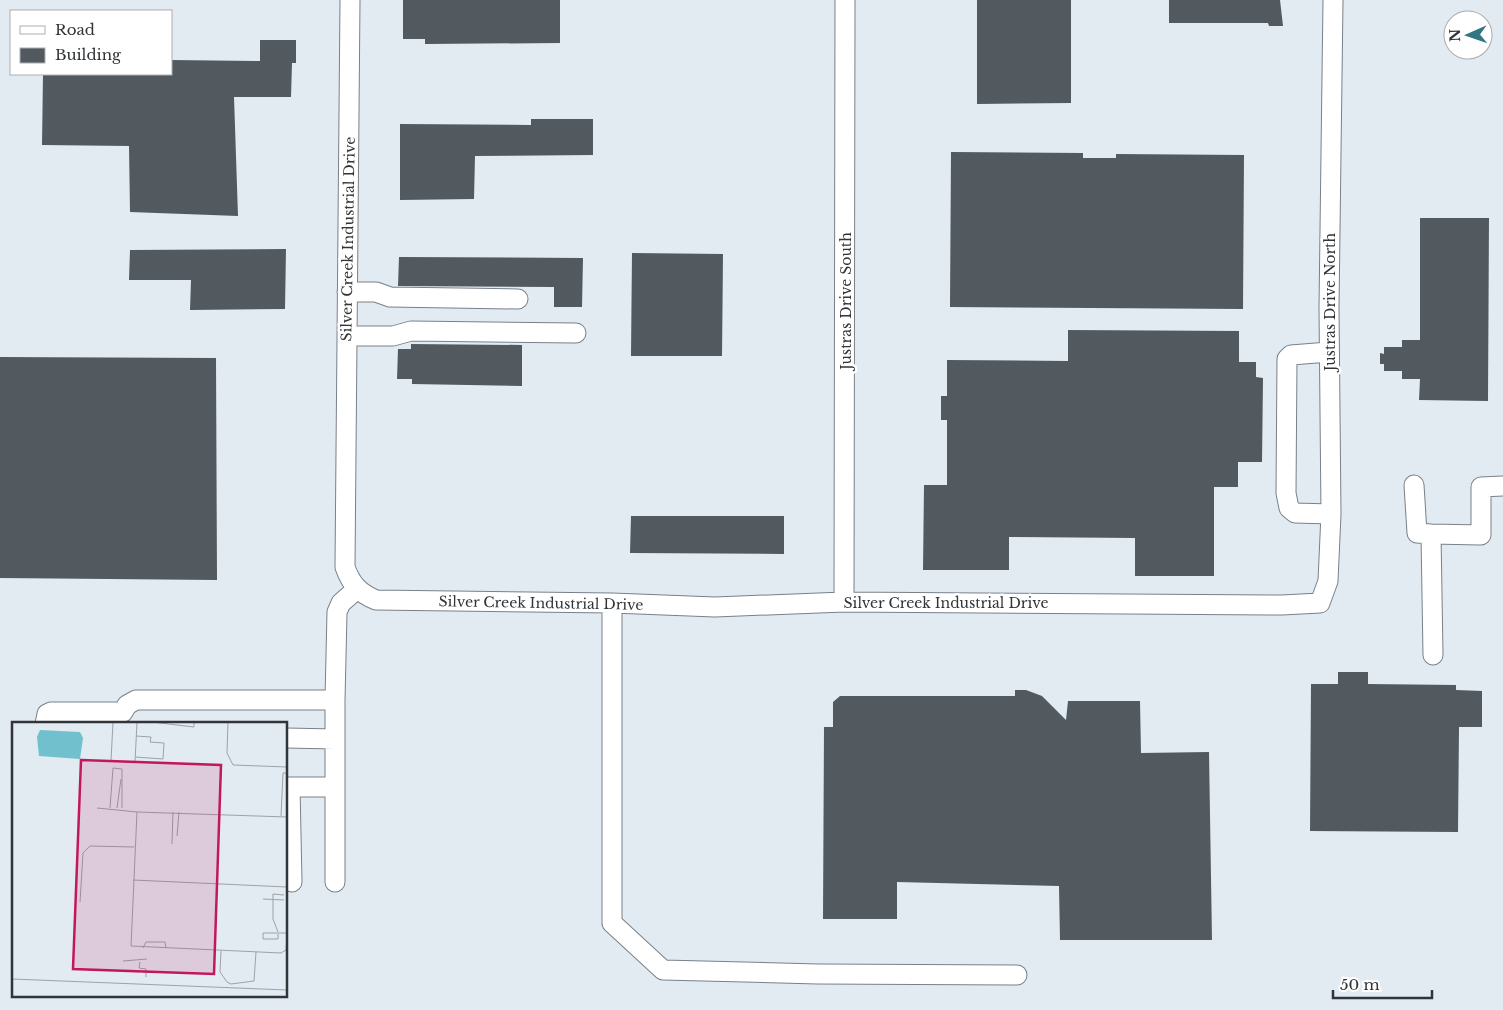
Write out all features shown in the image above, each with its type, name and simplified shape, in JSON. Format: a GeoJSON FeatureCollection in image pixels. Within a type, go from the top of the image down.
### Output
{"type":"FeatureCollection","features":[{"type":"Feature","properties":{"kind":"street","name":"Silver Creek Industrial Drive"},"geometry":{"type":"LineString","coordinates":[[350,0],[345,567],[356,589],[376,600],[389,601],[715,606],[844,602],[1266,605],[1320,603]]}},
{"type":"Feature","properties":{"kind":"street","name":"Justras Drive South"},"geometry":{"type":"LineString","coordinates":[[844,602],[845,0]]}},
{"type":"Feature","properties":{"kind":"street","name":"Justras Drive North"},"geometry":{"type":"LineString","coordinates":[[1320,603],[1328,581],[1331,514],[1329,352],[1334,0]]}},
{"type":"Feature","properties":{"kind":"street"},"geometry":{"type":"LineString","coordinates":[[348,292],[376,292],[390,297],[518,299]]}},
{"type":"Feature","properties":{"kind":"street"},"geometry":{"type":"LineString","coordinates":[[347,336],[393,336],[411,331],[576,333]]}},
{"type":"Feature","properties":{"kind":"street"},"geometry":{"type":"LineString","coordinates":[[1329,352],[1291,356],[1287,359],[1286,493],[1289,508],[1295,513],[1331,514]]}},
{"type":"Feature","properties":{"kind":"street"},"geometry":{"type":"LineString","coordinates":[[1414,485],[1417,533],[1481,535],[1481,487],[1503,486]]}},
{"type":"Feature","properties":{"kind":"street"},"geometry":{"type":"LineString","coordinates":[[1431,534],[1433,655]]}},
{"type":"Feature","properties":{"kind":"street"},"geometry":{"type":"LineString","coordinates":[[335,882],[337,612],[341,603],[356,589]]}},
{"type":"Feature","properties":{"kind":"street"},"geometry":{"type":"LineString","coordinates":[[612,603],[612,923],[648,957],[663,970],[818,974],[1017,975]]}},
{"type":"Feature","properties":{"kind":"street"},"geometry":{"type":"LineString","coordinates":[[45,722],[47,714],[51,712],[128,718],[127,705],[136,700],[335,700]]}},
{"type":"Feature","properties":{"kind":"street"},"geometry":{"type":"LineString","coordinates":[[288,738],[335,739]]}},
{"type":"Feature","properties":{"kind":"street"},"geometry":{"type":"LineString","coordinates":[[292,882],[288,787],[335,787]]}},
{"type":"Feature","properties":{"kind":"building"},"geometry":{"type":"Polygon","coordinates":[[[403,0],[560,0],[560,43],[425,44],[425,39],[403,39],[403,0]]]}},
{"type":"Feature","properties":{"kind":"building"},"geometry":{"type":"Polygon","coordinates":[[[977,0],[1071,0],[1071,103],[977,104],[977,0]]]}},
{"type":"Feature","properties":{"kind":"building"},"geometry":{"type":"Polygon","coordinates":[[[1169,0],[1280,0],[1283,26],[1269,26],[1268,23],[1169,23],[1169,0]]]}},
{"type":"Feature","properties":{"kind":"building"},"geometry":{"type":"Polygon","coordinates":[[[260,40],[296,40],[296,63],[292,63],[291,97],[234,97],[238,216],[130,212],[129,146],[42,145],[43,75],[172,75],[172,60],[260,61],[260,40]]]}},
{"type":"Feature","properties":{"kind":"building"},"geometry":{"type":"Polygon","coordinates":[[[531,119],[593,119],[593,155],[475,156],[474,199],[400,200],[400,124],[531,125],[531,119]]]}},
{"type":"Feature","properties":{"kind":"building"},"geometry":{"type":"Polygon","coordinates":[[[951,152],[1083,153],[1083,158],[1116,158],[1116,154],[1244,155],[1243,309],[950,307],[951,152]]]}},
{"type":"Feature","properties":{"kind":"building"},"geometry":{"type":"Polygon","coordinates":[[[1420,218],[1489,218],[1488,401],[1419,400],[1420,379],[1402,379],[1402,371],[1384,371],[1384,364],[1380,364],[1380,353],[1384,354],[1384,347],[1402,347],[1402,340],[1420,340],[1420,218]]]}},
{"type":"Feature","properties":{"kind":"building"},"geometry":{"type":"Polygon","coordinates":[[[286,249],[285,309],[190,310],[191,280],[129,280],[130,250],[286,249]]]}},
{"type":"Feature","properties":{"kind":"building"},"geometry":{"type":"Polygon","coordinates":[[[632,253],[723,254],[722,356],[631,356],[632,253]]]}},
{"type":"Feature","properties":{"kind":"building"},"geometry":{"type":"Polygon","coordinates":[[[399,257],[583,258],[582,307],[554,307],[554,287],[398,286],[399,257]]]}},
{"type":"Feature","properties":{"kind":"building"},"geometry":{"type":"Polygon","coordinates":[[[1068,330],[1239,331],[1239,362],[1256,362],[1256,377],[1263,378],[1262,462],[1238,462],[1238,487],[1214,487],[1214,576],[1135,576],[1135,538],[1009,537],[1009,570],[923,570],[924,485],[947,485],[947,420],[941,420],[941,396],[947,396],[947,360],[1068,361],[1068,330]]]}},
{"type":"Feature","properties":{"kind":"building"},"geometry":{"type":"Polygon","coordinates":[[[411,344],[522,345],[522,386],[412,384],[412,379],[397,379],[398,349],[411,349],[411,344]]]}},
{"type":"Feature","properties":{"kind":"building"},"geometry":{"type":"Polygon","coordinates":[[[0,357],[216,358],[217,580],[0,578],[0,357]]]}},
{"type":"Feature","properties":{"kind":"building"},"geometry":{"type":"Polygon","coordinates":[[[631,516],[784,516],[784,554],[630,553],[631,516]]]}},
{"type":"Feature","properties":{"kind":"building"},"geometry":{"type":"Polygon","coordinates":[[[1338,672],[1368,672],[1368,684],[1456,685],[1456,690],[1482,691],[1482,727],[1459,727],[1458,832],[1310,831],[1311,684],[1338,684],[1338,672]]]}},
{"type":"Feature","properties":{"kind":"building"},"geometry":{"type":"Polygon","coordinates":[[[1015,690],[1026,690],[1042,696],[1066,720],[1068,701],[1140,701],[1141,753],[1209,752],[1212,940],[1060,940],[1059,886],[897,882],[897,919],[823,919],[824,727],[833,727],[833,702],[840,696],[1015,696],[1015,690]]]}}]}
